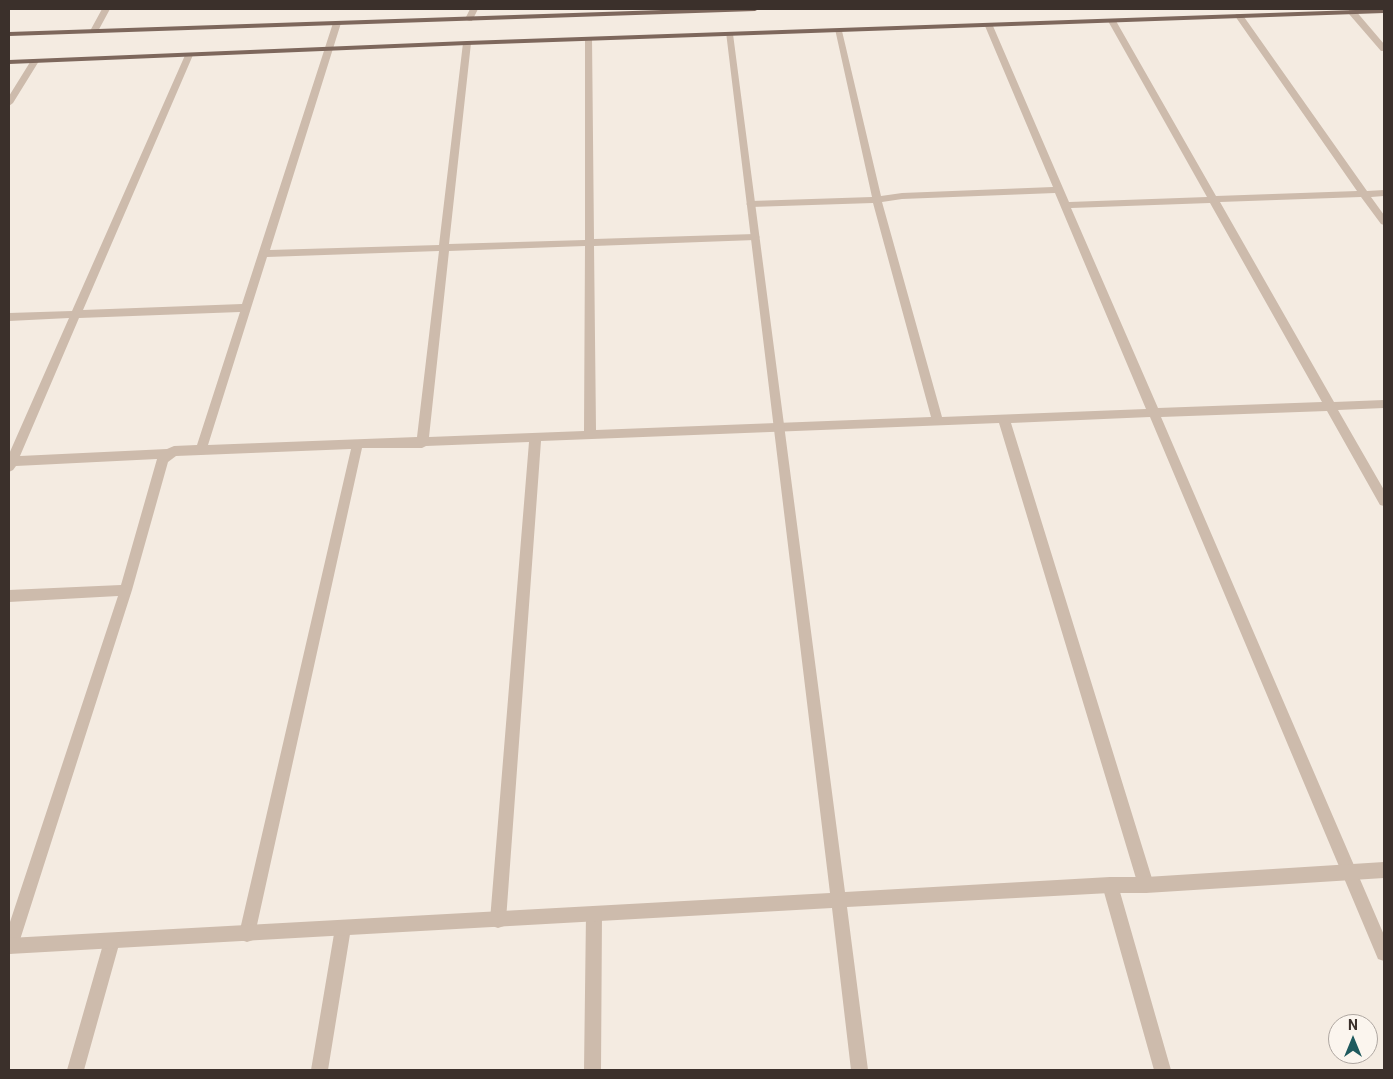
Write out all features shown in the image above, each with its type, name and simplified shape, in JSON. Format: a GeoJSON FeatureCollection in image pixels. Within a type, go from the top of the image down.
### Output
{"type":"FeatureCollection","features":[{"type":"Feature","properties":{"kind":"main road"},"geometry":{"type":"LineString","coordinates":[[9,34],[755,9]]}},
{"type":"Feature","properties":{"kind":"main road"},"geometry":{"type":"LineString","coordinates":[[9,62],[330,48],[1384,11]]}},
{"type":"Feature","properties":{"kind":"street"},"geometry":{"type":"LineString","coordinates":[[94,31],[106,9]]}},
{"type":"Feature","properties":{"kind":"street"},"geometry":{"type":"LineString","coordinates":[[468,19],[474,9]]}},
{"type":"Feature","properties":{"kind":"street"},"geometry":{"type":"LineString","coordinates":[[1352,12],[1384,49]]}},
{"type":"Feature","properties":{"kind":"street"},"geometry":{"type":"LineString","coordinates":[[1239,16],[1384,222]]}},
{"type":"Feature","properties":{"kind":"street"},"geometry":{"type":"LineString","coordinates":[[1112,21],[1384,501]]}},
{"type":"Feature","properties":{"kind":"street"},"geometry":{"type":"LineString","coordinates":[[201,450],[337,23]]}},
{"type":"Feature","properties":{"kind":"street"},"geometry":{"type":"LineString","coordinates":[[989,26],[1384,953]]}},
{"type":"Feature","properties":{"kind":"street"},"geometry":{"type":"LineString","coordinates":[[838,31],[877,200],[938,422]]}},
{"type":"Feature","properties":{"kind":"street"},"geometry":{"type":"LineString","coordinates":[[729,34],[860,1070]]}},
{"type":"Feature","properties":{"kind":"street"},"geometry":{"type":"LineString","coordinates":[[589,39],[588,242],[590,436]]}},
{"type":"Feature","properties":{"kind":"street"},"geometry":{"type":"LineString","coordinates":[[422,443],[467,43]]}},
{"type":"Feature","properties":{"kind":"street"},"geometry":{"type":"LineString","coordinates":[[189,55],[10,464],[167,454],[174,451],[357,446],[1384,404]]}},
{"type":"Feature","properties":{"kind":"street"},"geometry":{"type":"LineString","coordinates":[[9,103],[35,61]]}},
{"type":"Feature","properties":{"kind":"street"},"geometry":{"type":"LineString","coordinates":[[751,204],[877,200],[902,196],[1059,190]]}},
{"type":"Feature","properties":{"kind":"street"},"geometry":{"type":"LineString","coordinates":[[1065,205],[1384,193]]}},
{"type":"Feature","properties":{"kind":"street"},"geometry":{"type":"LineString","coordinates":[[264,254],[755,237]]}},
{"type":"Feature","properties":{"kind":"street"},"geometry":{"type":"LineString","coordinates":[[9,317],[246,308]]}},
{"type":"Feature","properties":{"kind":"street"},"geometry":{"type":"LineString","coordinates":[[1004,420],[1146,885]]}},
{"type":"Feature","properties":{"kind":"street"},"geometry":{"type":"LineString","coordinates":[[498,920],[535,438]]}},
{"type":"Feature","properties":{"kind":"street"},"geometry":{"type":"LineString","coordinates":[[247,934],[357,446]]}},
{"type":"Feature","properties":{"kind":"street"},"geometry":{"type":"LineString","coordinates":[[167,454],[163,459],[126,590],[9,946],[112,942],[1110,885],[1146,885],[1384,870]]}},
{"type":"Feature","properties":{"kind":"street"},"geometry":{"type":"LineString","coordinates":[[9,596],[126,590]]}},
{"type":"Feature","properties":{"kind":"street"},"geometry":{"type":"LineString","coordinates":[[1110,885],[1163,1070]]}},
{"type":"Feature","properties":{"kind":"street"},"geometry":{"type":"LineString","coordinates":[[592,1070],[594,914]]}},
{"type":"Feature","properties":{"kind":"street"},"geometry":{"type":"LineString","coordinates":[[319,1070],[344,928]]}},
{"type":"Feature","properties":{"kind":"street"},"geometry":{"type":"LineString","coordinates":[[75,1070],[112,942]]}}]}
